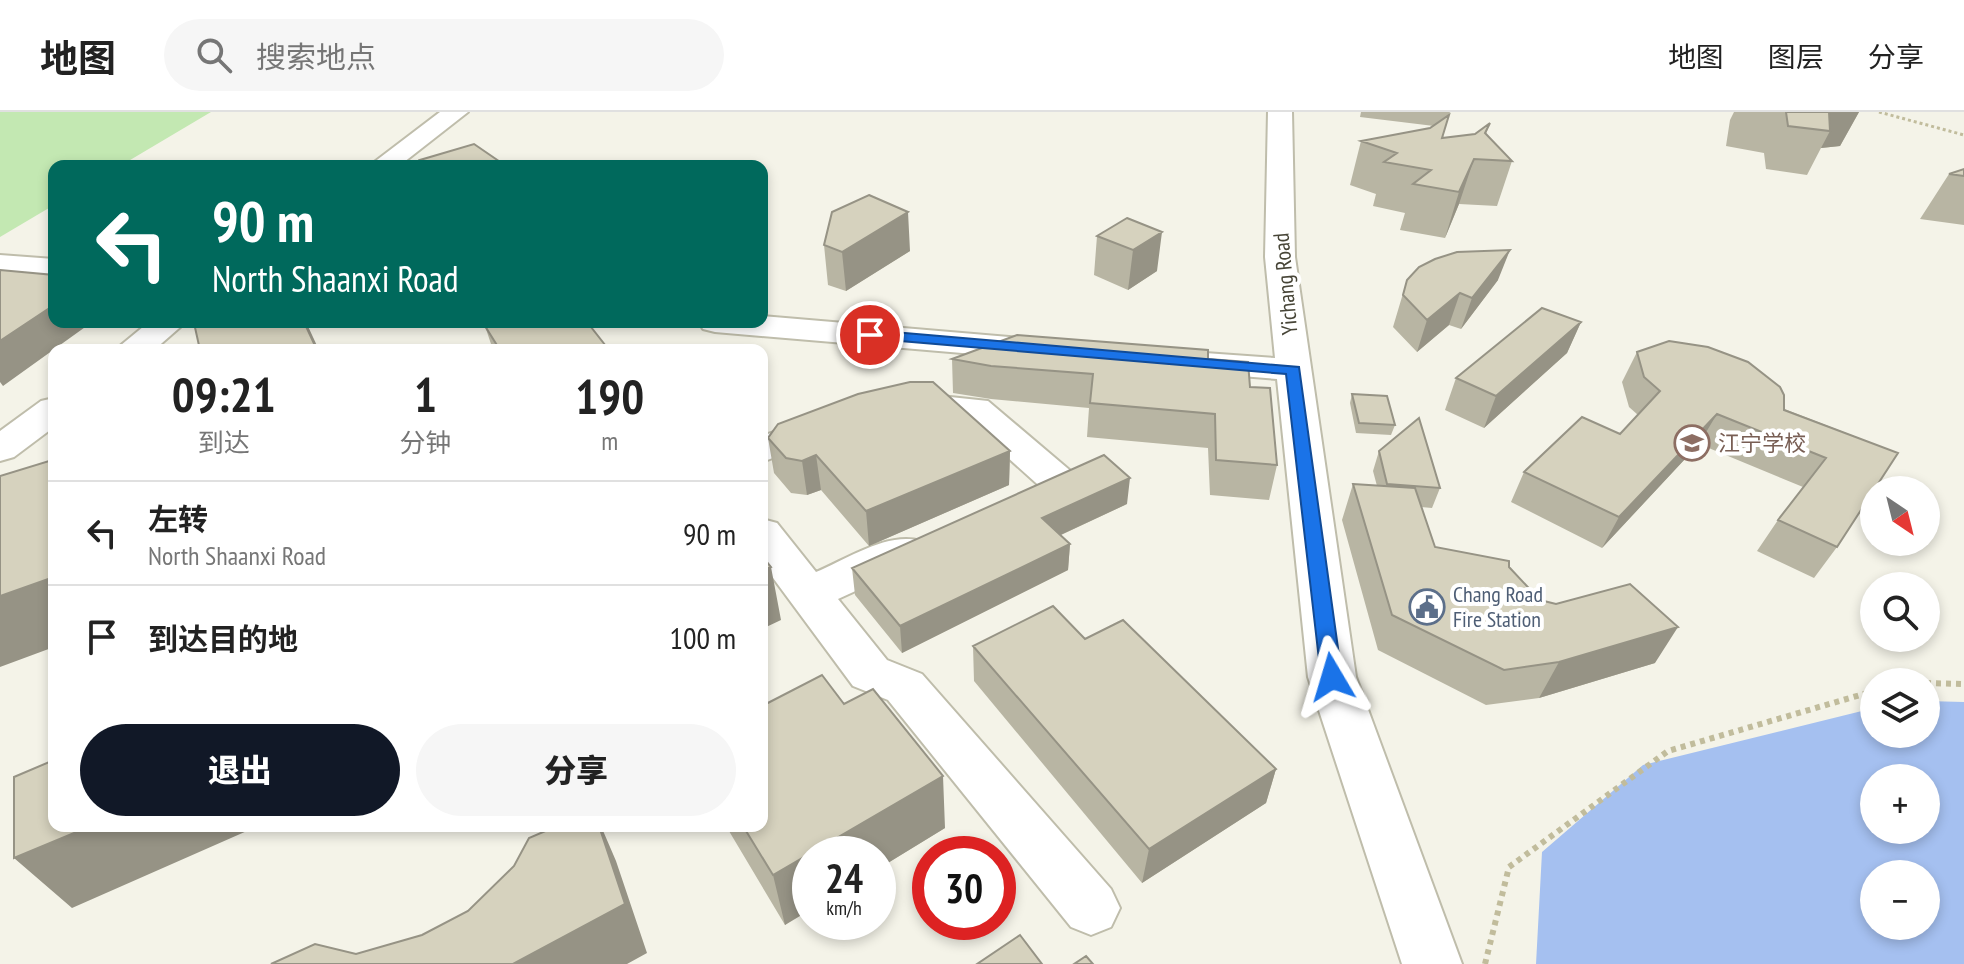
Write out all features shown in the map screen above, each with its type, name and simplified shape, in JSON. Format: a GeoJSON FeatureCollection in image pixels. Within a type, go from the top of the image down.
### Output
{"type":"FeatureCollection","features":[{"type":"Feature","properties":{"kind":"street"},"geometry":{"type":"LineString","coordinates":[[390,160],[456,112]]}},
{"type":"Feature","properties":{"kind":"street","name":"Yichang Road"},"geometry":{"type":"LineString","coordinates":[[1280,112],[1280,257],[1332,677],[1432,964]]}},
{"type":"Feature","properties":{"kind":"street"},"geometry":{"type":"LineString","coordinates":[[0,264],[48,268]]}},
{"type":"Feature","properties":{"kind":"street"},"geometry":{"type":"LineString","coordinates":[[140,344],[162,328]]}},
{"type":"Feature","properties":{"kind":"street"},"geometry":{"type":"LineString","coordinates":[[732,332],[1071,352]]}},
{"type":"Feature","properties":{"kind":"street"},"geometry":{"type":"LineString","coordinates":[[1166,359],[1294,370]]}},
{"type":"Feature","properties":{"kind":"street"},"geometry":{"type":"LineString","coordinates":[[768,448],[862,412],[903,403],[975,409],[1077,474],[1017,501]]}},
{"type":"Feature","properties":{"kind":"street"},"geometry":{"type":"LineString","coordinates":[[5,440],[48,413]]}},
{"type":"Feature","properties":{"kind":"street"},"geometry":{"type":"LineString","coordinates":[[808,594],[934,538]]}},
{"type":"Feature","properties":{"kind":"street"},"geometry":{"type":"LineString","coordinates":[[768,541],[870,673],[905,687],[1091,908]]}},
{"type":"Feature","properties":{"kind":"path"},"geometry":{"type":"LineString","coordinates":[[1879,112],[1964,135]]}},
{"type":"Feature","properties":{"kind":"path"},"geometry":{"type":"LineString","coordinates":[[1940,683],[1964,684]]}},
{"type":"Feature","properties":{"kind":"path"},"geometry":{"type":"LineString","coordinates":[[1485,964],[1509,867],[1668,751],[1860,695]]}},
{"type":"Feature","properties":{"kind":"green space"},"geometry":{"type":"Polygon","coordinates":[[[0,112],[211,112],[130,160],[48,160],[48,209],[0,237],[0,112]]]}},
{"type":"Feature","properties":{"kind":"water"},"geometry":{"type":"Polygon","coordinates":[[[1940,701],[1964,702],[1964,964],[1536,964],[1542,852],[1643,765],[1860,711],[1860,748],[1940,748],[1940,701]]]}},
{"type":"Feature","properties":{"kind":"building"},"geometry":{"type":"Polygon","coordinates":[[[1786,112],[1829,112],[1830,131],[1788,126],[1786,112]]]}},
{"type":"Feature","properties":{"kind":"building"},"geometry":{"type":"Polygon","coordinates":[[[1449,115],[1442,138],[1475,134],[1490,123],[1485,133],[1512,161],[1474,159],[1459,192],[1413,184],[1431,170],[1384,162],[1397,153],[1361,141],[1430,128],[1449,115]]]}},
{"type":"Feature","properties":{"kind":"building"},"geometry":{"type":"Polygon","coordinates":[[[474,144],[497,160],[420,160],[474,144]]]}},
{"type":"Feature","properties":{"kind":"building"},"geometry":{"type":"Polygon","coordinates":[[[1964,169],[1964,176],[1949,174],[1964,169]]]}},
{"type":"Feature","properties":{"kind":"building"},"geometry":{"type":"Polygon","coordinates":[[[869,195],[908,212],[842,252],[824,245],[832,212],[869,195]]]}},
{"type":"Feature","properties":{"kind":"building"},"geometry":{"type":"Polygon","coordinates":[[[1127,218],[1162,232],[1133,250],[1097,236],[1127,218]]]}},
{"type":"Feature","properties":{"kind":"building"},"geometry":{"type":"Polygon","coordinates":[[[1510,250],[1472,298],[1460,293],[1427,320],[1403,295],[1407,280],[1419,267],[1435,259],[1457,252],[1510,250]]]}},
{"type":"Feature","properties":{"kind":"building"},"geometry":{"type":"Polygon","coordinates":[[[0,270],[48,274],[48,309],[0,341],[0,270]]]}},
{"type":"Feature","properties":{"kind":"building"},"geometry":{"type":"Polygon","coordinates":[[[1542,308],[1581,322],[1496,396],[1456,378],[1542,308]]]}},
{"type":"Feature","properties":{"kind":"building"},"geometry":{"type":"Polygon","coordinates":[[[195,328],[307,328],[314,344],[199,344],[195,328]]]}},
{"type":"Feature","properties":{"kind":"building"},"geometry":{"type":"Polygon","coordinates":[[[486,328],[592,328],[604,344],[496,344],[486,328]]]}},
{"type":"Feature","properties":{"kind":"building"},"geometry":{"type":"Polygon","coordinates":[[[1017,335],[1208,350],[1208,359],[1248,362],[1250,387],[1270,388],[1277,465],[1216,460],[1215,414],[1090,403],[1093,374],[991,366],[952,359],[1017,335]]]}},
{"type":"Feature","properties":{"kind":"building"},"geometry":{"type":"Polygon","coordinates":[[[1669,341],[1708,347],[1748,362],[1780,387],[1784,395],[1784,410],[1898,453],[1883,476],[1860,476],[1860,512],[1837,547],[1778,520],[1826,458],[1717,414],[1619,517],[1524,472],[1582,417],[1620,434],[1660,391],[1644,377],[1637,352],[1669,341]]]}},
{"type":"Feature","properties":{"kind":"building"},"geometry":{"type":"Polygon","coordinates":[[[910,382],[933,382],[1010,451],[866,511],[816,455],[802,461],[786,458],[768,438],[778,424],[858,394],[910,382]]]}},
{"type":"Feature","properties":{"kind":"building"},"geometry":{"type":"Polygon","coordinates":[[[1352,394],[1387,396],[1395,425],[1359,423],[1352,394]]]}},
{"type":"Feature","properties":{"kind":"building"},"geometry":{"type":"Polygon","coordinates":[[[1419,418],[1440,488],[1387,484],[1379,451],[1419,418]]]}},
{"type":"Feature","properties":{"kind":"building"},"geometry":{"type":"Polygon","coordinates":[[[1104,455],[1130,478],[1042,518],[1070,544],[900,626],[852,568],[1104,455]]]}},
{"type":"Feature","properties":{"kind":"building"},"geometry":{"type":"Polygon","coordinates":[[[48,461],[48,579],[0,596],[0,476],[48,461]]]}},
{"type":"Feature","properties":{"kind":"building"},"geometry":{"type":"Polygon","coordinates":[[[1353,484],[1415,488],[1435,547],[1509,561],[1509,567],[1540,600],[1556,604],[1630,584],[1678,627],[1559,662],[1504,670],[1392,615],[1353,484]]]}},
{"type":"Feature","properties":{"kind":"building"},"geometry":{"type":"Polygon","coordinates":[[[1053,606],[1085,639],[1123,620],[1276,769],[1149,849],[973,646],[1053,606]]]}},
{"type":"Feature","properties":{"kind":"building"},"geometry":{"type":"Polygon","coordinates":[[[822,675],[844,704],[873,689],[943,776],[840,836],[792,836],[792,864],[773,875],[747,832],[768,832],[768,703],[822,675]]]}},
{"type":"Feature","properties":{"kind":"building"},"geometry":{"type":"Polygon","coordinates":[[[48,763],[48,832],[77,832],[14,858],[14,777],[48,763]]]}},
{"type":"Feature","properties":{"kind":"building"},"geometry":{"type":"Polygon","coordinates":[[[543,832],[601,832],[625,904],[513,964],[271,964],[315,944],[356,954],[422,935],[468,911],[514,866],[529,838],[543,832]]]}},
{"type":"Feature","properties":{"kind":"building"},"geometry":{"type":"Polygon","coordinates":[[[1020,935],[1042,964],[977,964],[1016,940],[1020,935]]]}},
{"type":"Feature","properties":{"kind":"building"},"geometry":{"type":"Polygon","coordinates":[[[1086,956],[1093,964],[1074,964],[1086,956]]]}},
{"type":"Feature","properties":{"kind":"place","name":"江宁学校"},"geometry":{"type":"Point","coordinates":[1692,443]}},
{"type":"Feature","properties":{"kind":"place","name":"Chang Road Fire Station"},"geometry":{"type":"Point","coordinates":[1427,607]}},
{"type":"Feature","properties":{"kind":"route"},"geometry":{"type":"LineString","coordinates":[[870,335],[1294,370],[1332,677]]}}]}
